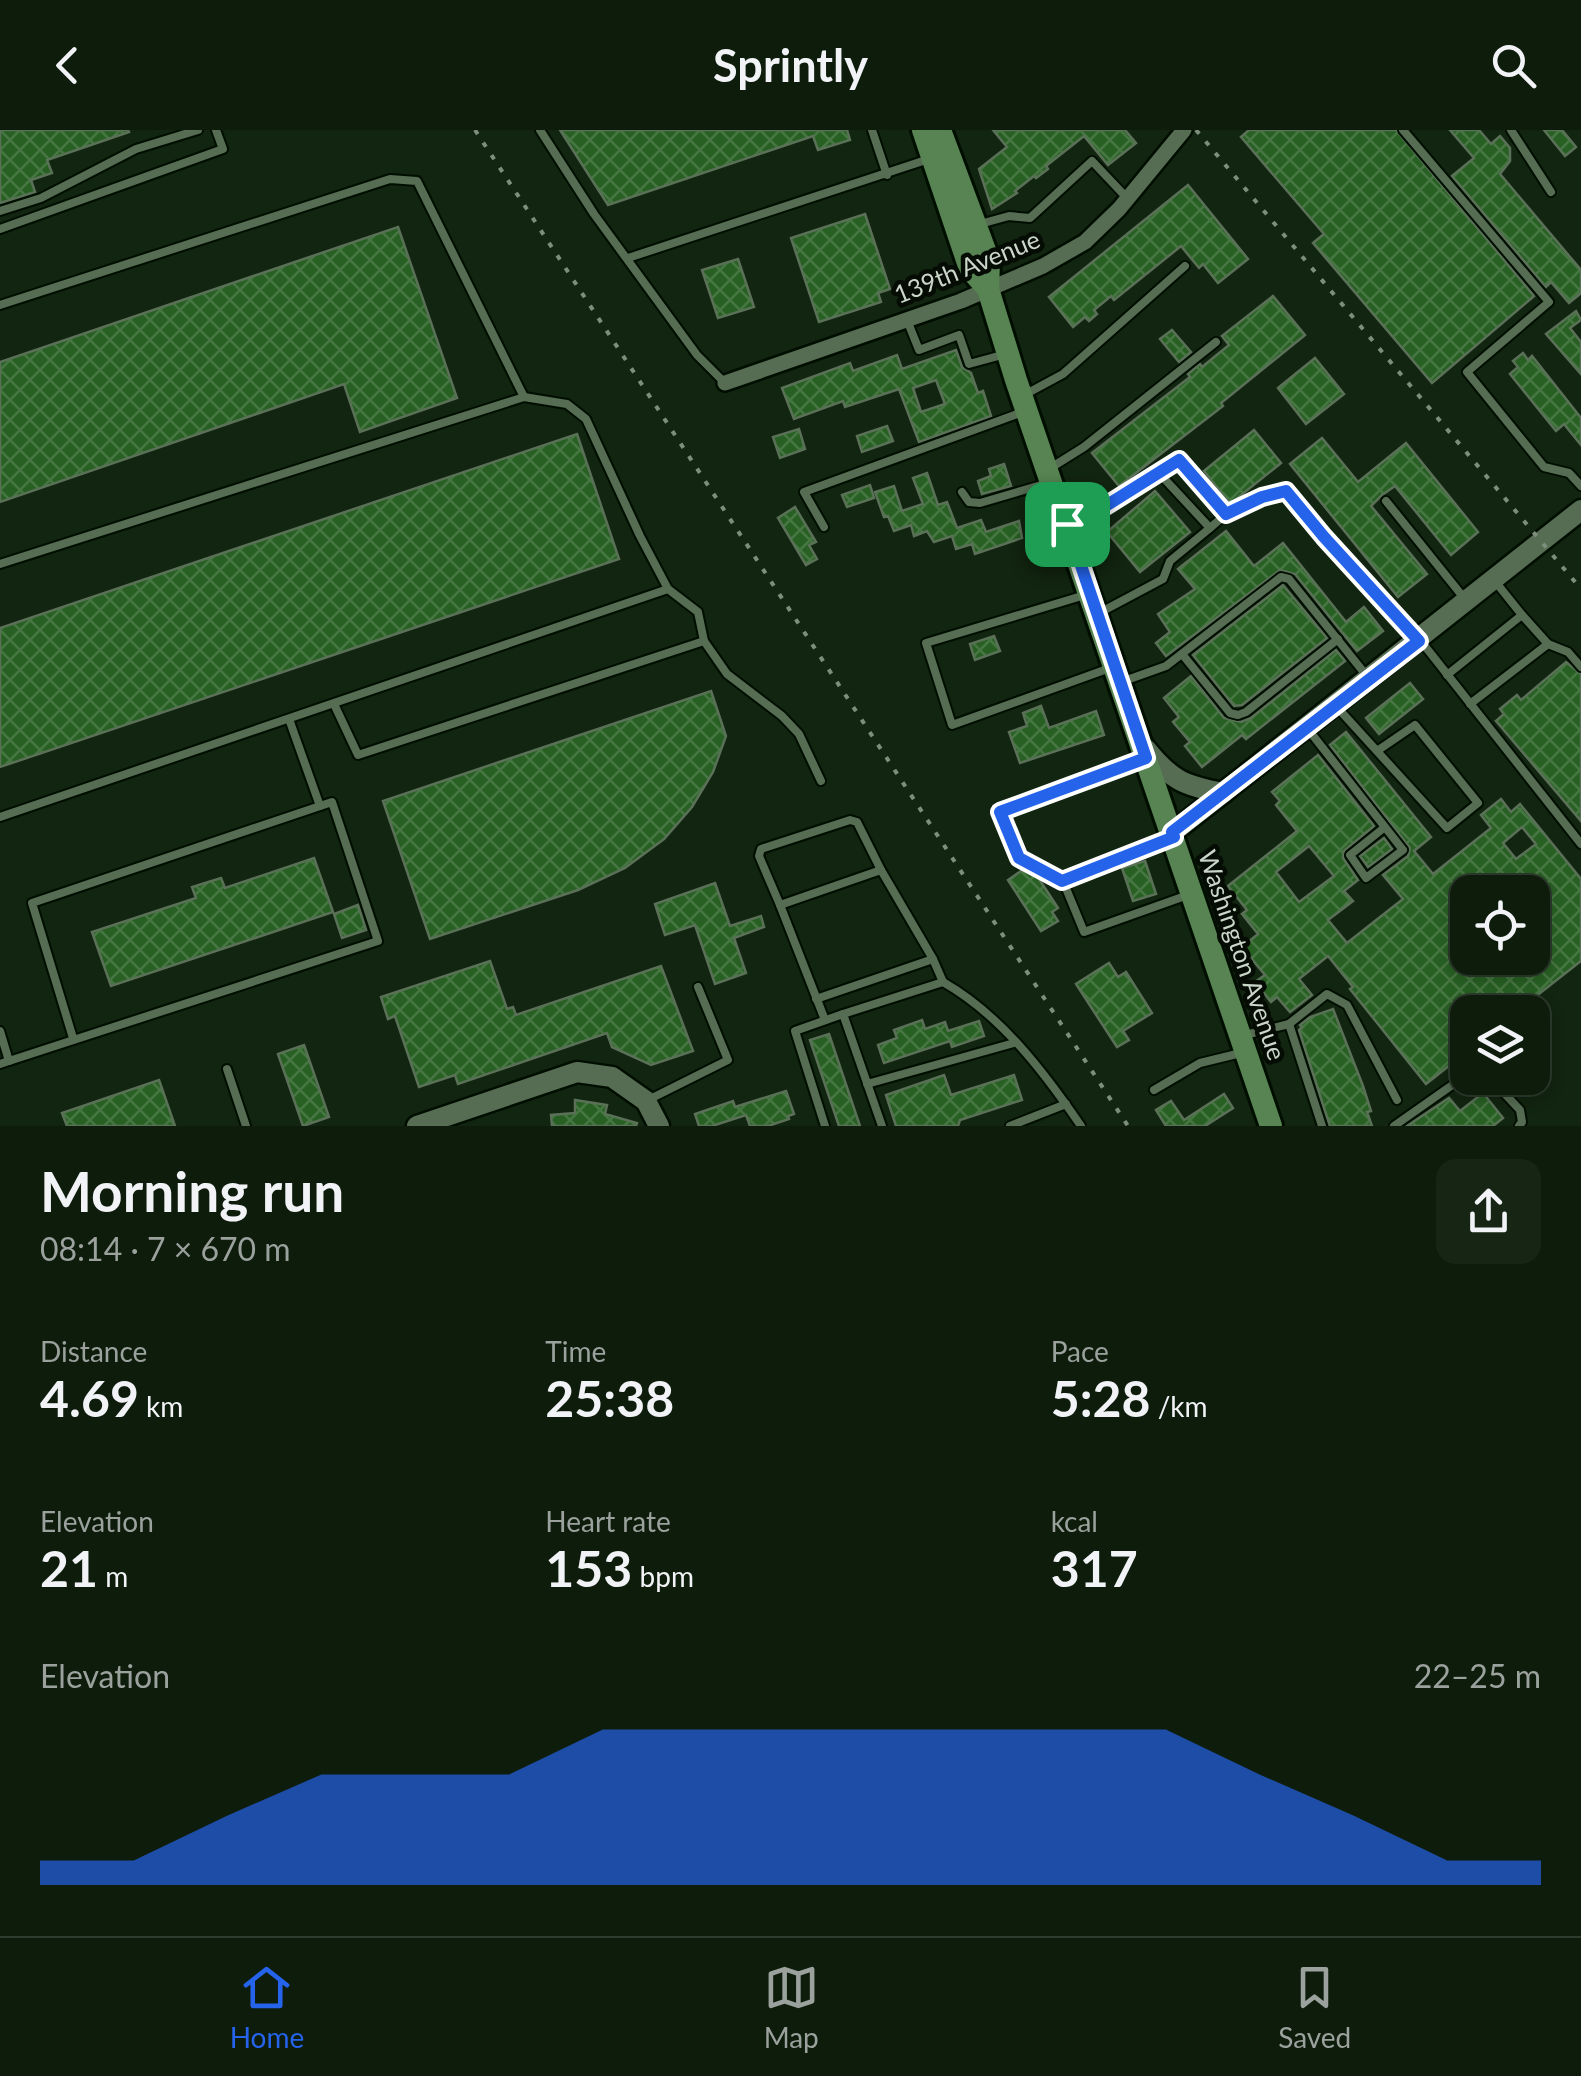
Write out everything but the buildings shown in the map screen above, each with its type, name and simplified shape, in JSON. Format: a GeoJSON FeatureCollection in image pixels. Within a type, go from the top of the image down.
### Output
{"type":"FeatureCollection","features":[{"type":"Feature","properties":{"kind":"main road","name":"Washington Avenue"},"geometry":{"type":"LineString","coordinates":[[923,130],[970,269],[988,290]]}},
{"type":"Feature","properties":{"kind":"main road","name":"Washington Avenue"},"geometry":{"type":"LineString","coordinates":[[940,130],[989,261],[988,290],[1008,354],[1271,1126]]}},
{"type":"Feature","properties":{"kind":"street","name":"139th Avenue"},"geometry":{"type":"LineString","coordinates":[[725,384],[988,290],[1043,266],[1084,242],[1128,198],[1184,130]]}},
{"type":"Feature","properties":{"kind":"street"},"geometry":{"type":"LineString","coordinates":[[1173,835],[1581,510]]}},
{"type":"Feature","properties":{"kind":"street"},"geometry":{"type":"LineString","coordinates":[[1143,750],[1165,774],[1188,786],[1223,794]]}},
{"type":"Feature","properties":{"kind":"street"},"geometry":{"type":"LineString","coordinates":[[418,1126],[577,1072],[612,1076],[646,1101],[659,1126]]}},
{"type":"Feature","properties":{"kind":"lane"},"geometry":{"type":"LineString","coordinates":[[0,211],[40,198],[136,150],[198,130]]}},
{"type":"Feature","properties":{"kind":"lane"},"geometry":{"type":"LineString","coordinates":[[0,229],[223,149],[216,130]]}},
{"type":"Feature","properties":{"kind":"lane"},"geometry":{"type":"LineString","coordinates":[[540,130],[594,214],[698,355],[725,384]]}},
{"type":"Feature","properties":{"kind":"lane"},"geometry":{"type":"LineString","coordinates":[[872,130],[887,175]]}},
{"type":"Feature","properties":{"kind":"lane"},"geometry":{"type":"LineString","coordinates":[[1403,130],[1549,302],[1467,372],[1544,467],[1568,473],[1581,486]]}},
{"type":"Feature","properties":{"kind":"lane"},"geometry":{"type":"LineString","coordinates":[[1511,130],[1551,192]]}},
{"type":"Feature","properties":{"kind":"lane"},"geometry":{"type":"LineString","coordinates":[[628,258],[932,158],[944,169],[953,192],[963,197]]}},
{"type":"Feature","properties":{"kind":"lane"},"geometry":{"type":"LineString","coordinates":[[976,225],[1009,216],[1030,218],[1092,161],[1128,198]]}},
{"type":"Feature","properties":{"kind":"lane"},"geometry":{"type":"LineString","coordinates":[[0,305],[390,179],[417,181],[524,397]]}},
{"type":"Feature","properties":{"kind":"lane"},"geometry":{"type":"LineString","coordinates":[[824,528],[804,492],[1025,403],[1185,266]]}},
{"type":"Feature","properties":{"kind":"lane"},"geometry":{"type":"LineString","coordinates":[[907,320],[919,350],[958,335],[968,364],[1008,354]]}},
{"type":"Feature","properties":{"kind":"lane"},"geometry":{"type":"LineString","coordinates":[[962,492],[970,502],[980,503],[1050,475],[1216,342]]}},
{"type":"Feature","properties":{"kind":"lane"},"geometry":{"type":"LineString","coordinates":[[0,564],[524,397],[567,404],[586,419],[668,589],[698,612],[704,641],[727,674],[799,734],[821,781]]}},
{"type":"Feature","properties":{"kind":"lane"},"geometry":{"type":"LineString","coordinates":[[1067,524],[1088,517],[1179,460],[1226,514]]}},
{"type":"Feature","properties":{"kind":"lane"},"geometry":{"type":"LineString","coordinates":[[1159,472],[1210,528]]}},
{"type":"Feature","properties":{"kind":"lane"},"geometry":{"type":"LineString","coordinates":[[1369,680],[1289,579],[1281,578],[1166,666],[1117,674],[952,725],[926,643],[1056,606],[1094,604],[1163,579],[1170,561],[1226,514],[1286,491],[1419,641],[1581,844]]}},
{"type":"Feature","properties":{"kind":"lane"},"geometry":{"type":"LineString","coordinates":[[1386,501],[1467,602]]}},
{"type":"Feature","properties":{"kind":"lane"},"geometry":{"type":"LineString","coordinates":[[1494,580],[1548,644],[1568,652],[1581,667]]}},
{"type":"Feature","properties":{"kind":"lane"},"geometry":{"type":"LineString","coordinates":[[0,818],[668,589]]}},
{"type":"Feature","properties":{"kind":"lane"},"geometry":{"type":"LineString","coordinates":[[1447,675],[1522,615]]}},
{"type":"Feature","properties":{"kind":"lane"},"geometry":{"type":"LineString","coordinates":[[1182,654],[1230,712],[1238,715],[1338,638]]}},
{"type":"Feature","properties":{"kind":"lane"},"geometry":{"type":"LineString","coordinates":[[334,704],[358,755],[704,641]]}},
{"type":"Feature","properties":{"kind":"lane"},"geometry":{"type":"LineString","coordinates":[[1470,704],[1548,644]]}},
{"type":"Feature","properties":{"kind":"lane"},"geometry":{"type":"LineString","coordinates":[[1336,705],[1378,752],[1447,828],[1478,804],[1415,724],[1378,752]]}},
{"type":"Feature","properties":{"kind":"lane"},"geometry":{"type":"LineString","coordinates":[[289,719],[320,806]]}},
{"type":"Feature","properties":{"kind":"lane"},"geometry":{"type":"LineString","coordinates":[[1306,728],[1385,827],[1403,850],[1366,878],[1350,855],[1385,827]]}},
{"type":"Feature","properties":{"kind":"lane"},"geometry":{"type":"LineString","coordinates":[[1143,750],[1000,812],[1019,858],[1062,881],[1084,932],[1193,894]]}},
{"type":"Feature","properties":{"kind":"lane"},"geometry":{"type":"LineString","coordinates":[[0,1031],[5,1062],[378,941],[332,802],[32,903],[73,1038]]}},
{"type":"Feature","properties":{"kind":"lane"},"geometry":{"type":"LineString","coordinates":[[825,1020],[759,856],[761,850],[850,820],[856,822],[934,959],[943,982],[974,1001],[1051,1082],[1081,1126]]}},
{"type":"Feature","properties":{"kind":"lane"},"geometry":{"type":"LineString","coordinates":[[1062,881],[1173,835]]}},
{"type":"Feature","properties":{"kind":"lane"},"geometry":{"type":"LineString","coordinates":[[780,905],[881,870]]}},
{"type":"Feature","properties":{"kind":"lane"},"geometry":{"type":"LineString","coordinates":[[816,998],[934,959]]}},
{"type":"Feature","properties":{"kind":"lane"},"geometry":{"type":"LineString","coordinates":[[826,1126],[795,1031],[943,982]]}},
{"type":"Feature","properties":{"kind":"lane"},"geometry":{"type":"LineString","coordinates":[[646,1101],[728,1060],[698,987]]}},
{"type":"Feature","properties":{"kind":"lane"},"geometry":{"type":"LineString","coordinates":[[1154,1090],[1200,1063],[1289,1024],[1328,994],[1347,1006],[1397,1100]]}},
{"type":"Feature","properties":{"kind":"lane"},"geometry":{"type":"LineString","coordinates":[[843,1014],[882,1126]]}},
{"type":"Feature","properties":{"kind":"lane"},"geometry":{"type":"LineString","coordinates":[[1289,1024],[1322,1126]]}},
{"type":"Feature","properties":{"kind":"lane"},"geometry":{"type":"LineString","coordinates":[[868,1084],[1014,1043]]}},
{"type":"Feature","properties":{"kind":"lane"},"geometry":{"type":"LineString","coordinates":[[228,1068],[246,1126]]}},
{"type":"Feature","properties":{"kind":"lane"},"geometry":{"type":"LineString","coordinates":[[1394,1126],[1450,1087]]}},
{"type":"Feature","properties":{"kind":"lane"},"geometry":{"type":"LineString","coordinates":[[1506,1095],[1520,1110],[1519,1126]]}},
{"type":"Feature","properties":{"kind":"lane"},"geometry":{"type":"LineString","coordinates":[[1010,1126],[1066,1104]]}},
{"type":"Feature","properties":{"kind":"railway"},"geometry":{"type":"LineString","coordinates":[[475,130],[1128,1126]]}},
{"type":"Feature","properties":{"kind":"railway"},"geometry":{"type":"LineString","coordinates":[[1196,130],[1581,589]]}},
{"type":"Feature","properties":{"kind":"route"},"geometry":{"type":"LineString","coordinates":[[1179,460],[1226,514],[1277,491],[1286,491],[1419,641],[1172,832],[1174,837],[1062,881],[1019,858],[1000,812],[1146,758],[1067,524],[1088,517],[1179,460]]}}]}
